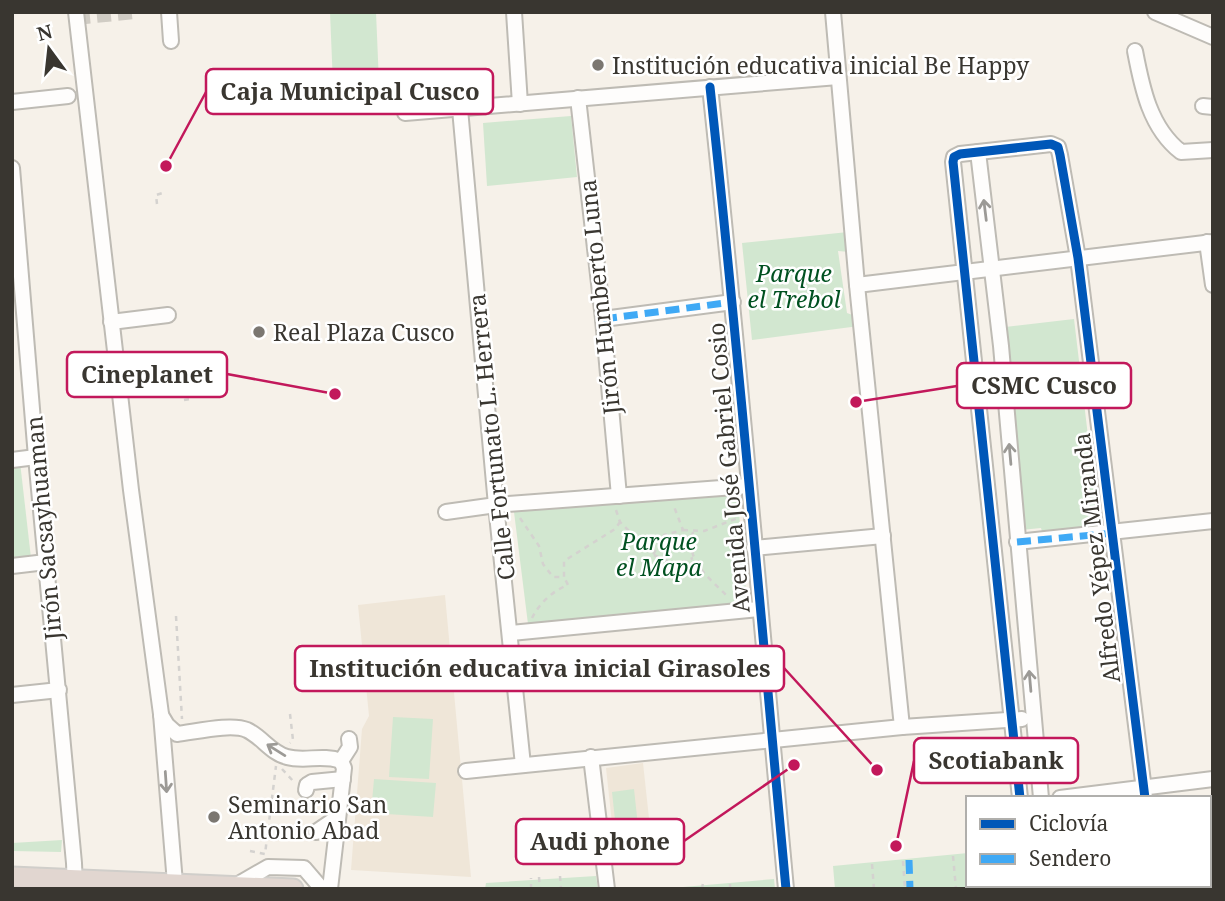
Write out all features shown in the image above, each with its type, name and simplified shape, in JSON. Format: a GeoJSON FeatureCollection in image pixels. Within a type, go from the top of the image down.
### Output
{"type":"FeatureCollection","features":[{"type":"Feature","properties":{"kind":"highway"},"geometry":{"type":"LineString","coordinates":[[12,877],[75,884],[175,883],[293,889]]}},
{"type":"Feature","properties":{"kind":"street"},"geometry":{"type":"LineString","coordinates":[[76,12],[111,322],[161,714],[175,883]]}},
{"type":"Feature","properties":{"kind":"street"},"geometry":{"type":"LineString","coordinates":[[169,12],[171,41]]}},
{"type":"Feature","properties":{"kind":"street"},"geometry":{"type":"LineString","coordinates":[[514,12],[520,104]]}},
{"type":"Feature","properties":{"kind":"street"},"geometry":{"type":"LineString","coordinates":[[833,12],[857,285],[902,727]]}},
{"type":"Feature","properties":{"kind":"street"},"geometry":{"type":"LineString","coordinates":[[1155,12],[1213,37]]}},
{"type":"Feature","properties":{"kind":"street"},"geometry":{"type":"LineString","coordinates":[[1135,51],[1144,96],[1168,142],[1181,152],[1213,150]]}},
{"type":"Feature","properties":{"kind":"street"},"geometry":{"type":"LineString","coordinates":[[405,113],[838,77]]}},
{"type":"Feature","properties":{"kind":"street","name":"Avenida José Gabriel Cosio"},"geometry":{"type":"LineString","coordinates":[[710,87],[733,302],[786,889]]}},
{"type":"Feature","properties":{"kind":"street"},"geometry":{"type":"LineString","coordinates":[[12,102],[68,96]]}},
{"type":"Feature","properties":{"kind":"street","name":"Jirón Humberto Luna"},"geometry":{"type":"LineString","coordinates":[[578,98],[603,319],[616,499]]}},
{"type":"Feature","properties":{"kind":"street","name":"Calle Fortunato L. Herrera"},"geometry":{"type":"LineString","coordinates":[[460,110],[523,765]]}},
{"type":"Feature","properties":{"kind":"street","name":"Alfredo Yépez Miranda"},"geometry":{"type":"LineString","coordinates":[[978,152],[1051,144],[1058,147],[1078,258],[1144,793]]}},
{"type":"Feature","properties":{"kind":"street"},"geometry":{"type":"LineString","coordinates":[[1020,796],[954,157],[960,153],[978,152],[992,269],[1041,796]]}},
{"type":"Feature","properties":{"kind":"street","name":"Jirón Sacsayhuaman"},"geometry":{"type":"LineString","coordinates":[[12,168],[19,337],[36,457],[75,884]]}},
{"type":"Feature","properties":{"kind":"street"},"geometry":{"type":"LineString","coordinates":[[857,285],[1210,242],[1213,285]]}},
{"type":"Feature","properties":{"kind":"street"},"geometry":{"type":"LineString","coordinates":[[603,319],[733,302]]}},
{"type":"Feature","properties":{"kind":"street"},"geometry":{"type":"LineString","coordinates":[[111,322],[168,315]]}},
{"type":"Feature","properties":{"kind":"street"},"geometry":{"type":"LineString","coordinates":[[12,460],[36,457]]}},
{"type":"Feature","properties":{"kind":"street"},"geometry":{"type":"LineString","coordinates":[[446,512],[496,505],[616,499],[748,486]]}},
{"type":"Feature","properties":{"kind":"street"},"geometry":{"type":"LineString","coordinates":[[1017,542],[1213,521]]}},
{"type":"Feature","properties":{"kind":"street"},"geometry":{"type":"LineString","coordinates":[[754,548],[883,536]]}},
{"type":"Feature","properties":{"kind":"street"},"geometry":{"type":"LineString","coordinates":[[12,566],[46,562]]}},
{"type":"Feature","properties":{"kind":"street"},"geometry":{"type":"LineString","coordinates":[[511,633],[760,609]]}},
{"type":"Feature","properties":{"kind":"street"},"geometry":{"type":"LineString","coordinates":[[12,695],[59,690]]}},
{"type":"Feature","properties":{"kind":"street"},"geometry":{"type":"LineString","coordinates":[[161,714],[167,724],[180,733],[238,727],[249,731],[279,755],[292,758],[328,756],[341,761],[344,768],[330,889]]}},
{"type":"Feature","properties":{"kind":"street"},"geometry":{"type":"LineString","coordinates":[[466,771],[902,727],[1033,718]]}},
{"type":"Feature","properties":{"kind":"street"},"geometry":{"type":"LineString","coordinates":[[164,757],[180,733]]}},
{"type":"Feature","properties":{"kind":"street"},"geometry":{"type":"LineString","coordinates":[[341,761],[350,747],[349,739]]}},
{"type":"Feature","properties":{"kind":"street"},"geometry":{"type":"LineString","coordinates":[[591,757],[607,889]]}},
{"type":"Feature","properties":{"kind":"street"},"geometry":{"type":"LineString","coordinates":[[307,788],[312,782],[343,779]]}},
{"type":"Feature","properties":{"kind":"street"},"geometry":{"type":"LineString","coordinates":[[1094,796],[1144,793],[1213,779]]}},
{"type":"Feature","properties":{"kind":"street"},"geometry":{"type":"LineString","coordinates":[[316,832],[338,817]]}},
{"type":"Feature","properties":{"kind":"street"},"geometry":{"type":"LineString","coordinates":[[235,886],[268,867],[304,868],[322,889]]}},
{"type":"Feature","properties":{"kind":"path"},"geometry":{"type":"LineString","coordinates":[[157,204],[156,195],[166,192]]}},
{"type":"Feature","properties":{"kind":"path"},"geometry":{"type":"LineString","coordinates":[[184,400],[190,399]]}},
{"type":"Feature","properties":{"kind":"path"},"geometry":{"type":"LineString","coordinates":[[616,499],[620,522],[653,555],[676,565],[693,558]]}},
{"type":"Feature","properties":{"kind":"path"},"geometry":{"type":"LineString","coordinates":[[671,499],[683,530]]}},
{"type":"Feature","properties":{"kind":"path"},"geometry":{"type":"LineString","coordinates":[[516,512],[539,546],[543,565],[553,577],[564,577]]}},
{"type":"Feature","properties":{"kind":"path"},"geometry":{"type":"LineString","coordinates":[[653,555],[664,535],[683,530],[704,531],[738,518]]}},
{"type":"Feature","properties":{"kind":"path"},"geometry":{"type":"LineString","coordinates":[[529,623],[537,608],[559,588],[568,585],[564,577],[564,561],[615,529],[620,522]]}},
{"type":"Feature","properties":{"kind":"path"},"geometry":{"type":"LineString","coordinates":[[693,532],[689,544],[693,558],[733,602]]}},
{"type":"Feature","properties":{"kind":"path"},"geometry":{"type":"LineString","coordinates":[[176,616],[180,733]]}},
{"type":"Feature","properties":{"kind":"path"},"geometry":{"type":"LineString","coordinates":[[279,755],[293,740],[290,715]]}},
{"type":"Feature","properties":{"kind":"path"},"geometry":{"type":"LineString","coordinates":[[250,851],[265,854],[276,764],[296,783],[307,788]]}},
{"type":"Feature","properties":{"kind":"path"},"geometry":{"type":"LineString","coordinates":[[953,856],[956,889]]}},
{"type":"Feature","properties":{"kind":"path"},"geometry":{"type":"LineString","coordinates":[[903,861],[905,889]]}},
{"type":"Feature","properties":{"kind":"path"},"geometry":{"type":"LineString","coordinates":[[872,864],[874,889]]}},
{"type":"Feature","properties":{"kind":"path"},"geometry":{"type":"LineString","coordinates":[[560,876],[561,889]]}},
{"type":"Feature","properties":{"kind":"path"},"geometry":{"type":"LineString","coordinates":[[540,877],[540,889]]}},
{"type":"Feature","properties":{"kind":"path"},"geometry":{"type":"LineString","coordinates":[[531,878],[531,889]]}},
{"type":"Feature","properties":{"kind":"path"},"geometry":{"type":"LineString","coordinates":[[730,881],[730,889]]}},
{"type":"Feature","properties":{"kind":"path"},"geometry":{"type":"LineString","coordinates":[[702,889],[703,883]]}},
{"type":"Feature","properties":{"kind":"shaded area"},"geometry":{"type":"Polygon","coordinates":[[[445,595],[471,877],[351,870],[362,729],[369,716],[358,605],[445,595]]]}},
{"type":"Feature","properties":{"kind":"shaded area"},"geometry":{"type":"Polygon","coordinates":[[[643,763],[653,855],[616,860],[606,768],[643,763]]]}},
{"type":"Feature","properties":{"kind":"green space"},"geometry":{"type":"Polygon","coordinates":[[[330,12],[376,12],[379,83],[333,85],[330,12]]]}},
{"type":"Feature","properties":{"kind":"green space"},"geometry":{"type":"Polygon","coordinates":[[[571,116],[577,177],[487,186],[483,123],[571,116]]]}},
{"type":"Feature","properties":{"kind":"green space","name":"Parque el Trebol"},"geometry":{"type":"Polygon","coordinates":[[[848,232],[850,252],[838,251],[847,313],[858,317],[859,326],[752,340],[742,243],[848,232]]]}},
{"type":"Feature","properties":{"kind":"green space"},"geometry":{"type":"Polygon","coordinates":[[[1074,319],[1099,528],[1043,535],[1041,528],[1021,530],[1005,327],[1074,319]]]}},
{"type":"Feature","properties":{"kind":"green space"},"geometry":{"type":"Polygon","coordinates":[[[20,462],[31,558],[12,560],[12,463],[20,462]]]}},
{"type":"Feature","properties":{"kind":"green space","name":"Parque el Mapa"},"geometry":{"type":"Polygon","coordinates":[[[737,490],[747,602],[528,624],[514,512],[737,490]]]}},
{"type":"Feature","properties":{"kind":"green space"},"geometry":{"type":"Polygon","coordinates":[[[393,717],[433,719],[429,779],[389,777],[393,717]]]}},
{"type":"Feature","properties":{"kind":"green space"},"geometry":{"type":"Polygon","coordinates":[[[374,779],[436,783],[433,817],[371,813],[374,779]]]}},
{"type":"Feature","properties":{"kind":"green space"},"geometry":{"type":"Polygon","coordinates":[[[634,789],[638,826],[616,829],[612,792],[634,789]]]}},
{"type":"Feature","properties":{"kind":"green space"},"geometry":{"type":"Polygon","coordinates":[[[62,840],[61,852],[12,851],[12,843],[62,840]]]}},
{"type":"Feature","properties":{"kind":"green space"},"geometry":{"type":"Polygon","coordinates":[[[966,853],[966,887],[1024,889],[835,889],[833,866],[966,853]]]}},
{"type":"Feature","properties":{"kind":"green space"},"geometry":{"type":"Polygon","coordinates":[[[596,876],[598,889],[485,889],[486,883],[596,876]]]}},
{"type":"Feature","properties":{"kind":"green space"},"geometry":{"type":"Polygon","coordinates":[[[774,879],[775,889],[660,889],[774,879]]]}},
{"type":"Feature","properties":{"kind":"tunnel"},"geometry":{"type":"LineString","coordinates":[[76,18],[135,12]]}},
{"type":"Feature","properties":{"kind":"marked path"},"geometry":{"type":"LineString","coordinates":[[603,319],[733,302]]}},
{"type":"Feature","properties":{"kind":"marked path"},"geometry":{"type":"LineString","coordinates":[[1017,542],[1114,533]]}},
{"type":"Feature","properties":{"kind":"marked path"},"geometry":{"type":"LineString","coordinates":[[909,860],[910,889]]}},
{"type":"Feature","properties":{"kind":"cycle path"},"geometry":{"type":"LineString","coordinates":[[710,87],[786,889]]}},
{"type":"Feature","properties":{"kind":"cycle path"},"geometry":{"type":"LineString","coordinates":[[1020,796],[953,162],[954,157],[960,154],[1051,144],[1058,147],[1060,155],[1078,258],[1145,796]]}},
{"type":"Feature","properties":{"kind":"place","name":"Institución educativa inicial Be Happy"},"geometry":{"type":"Point","coordinates":[598,65]}},
{"type":"Feature","properties":{"kind":"place","name":"Caja Municipal Cusco"},"geometry":{"type":"Point","coordinates":[166,166]}},
{"type":"Feature","properties":{"kind":"place","name":"Real Plaza Cusco"},"geometry":{"type":"Point","coordinates":[259,332]}},
{"type":"Feature","properties":{"kind":"place","name":"Cineplanet"},"geometry":{"type":"Point","coordinates":[335,394]}},
{"type":"Feature","properties":{"kind":"place","name":"CSMC Cusco"},"geometry":{"type":"Point","coordinates":[856,402]}},
{"type":"Feature","properties":{"kind":"place","name":"Audi phone"},"geometry":{"type":"Point","coordinates":[794,765]}},
{"type":"Feature","properties":{"kind":"place","name":"Institución educativa inicial Girasoles"},"geometry":{"type":"Point","coordinates":[877,770]}},
{"type":"Feature","properties":{"kind":"place","name":"Seminario San Antonio Abad"},"geometry":{"type":"Point","coordinates":[214,817]}},
{"type":"Feature","properties":{"kind":"place","name":"Scotiabank"},"geometry":{"type":"Point","coordinates":[896,846]}}]}
